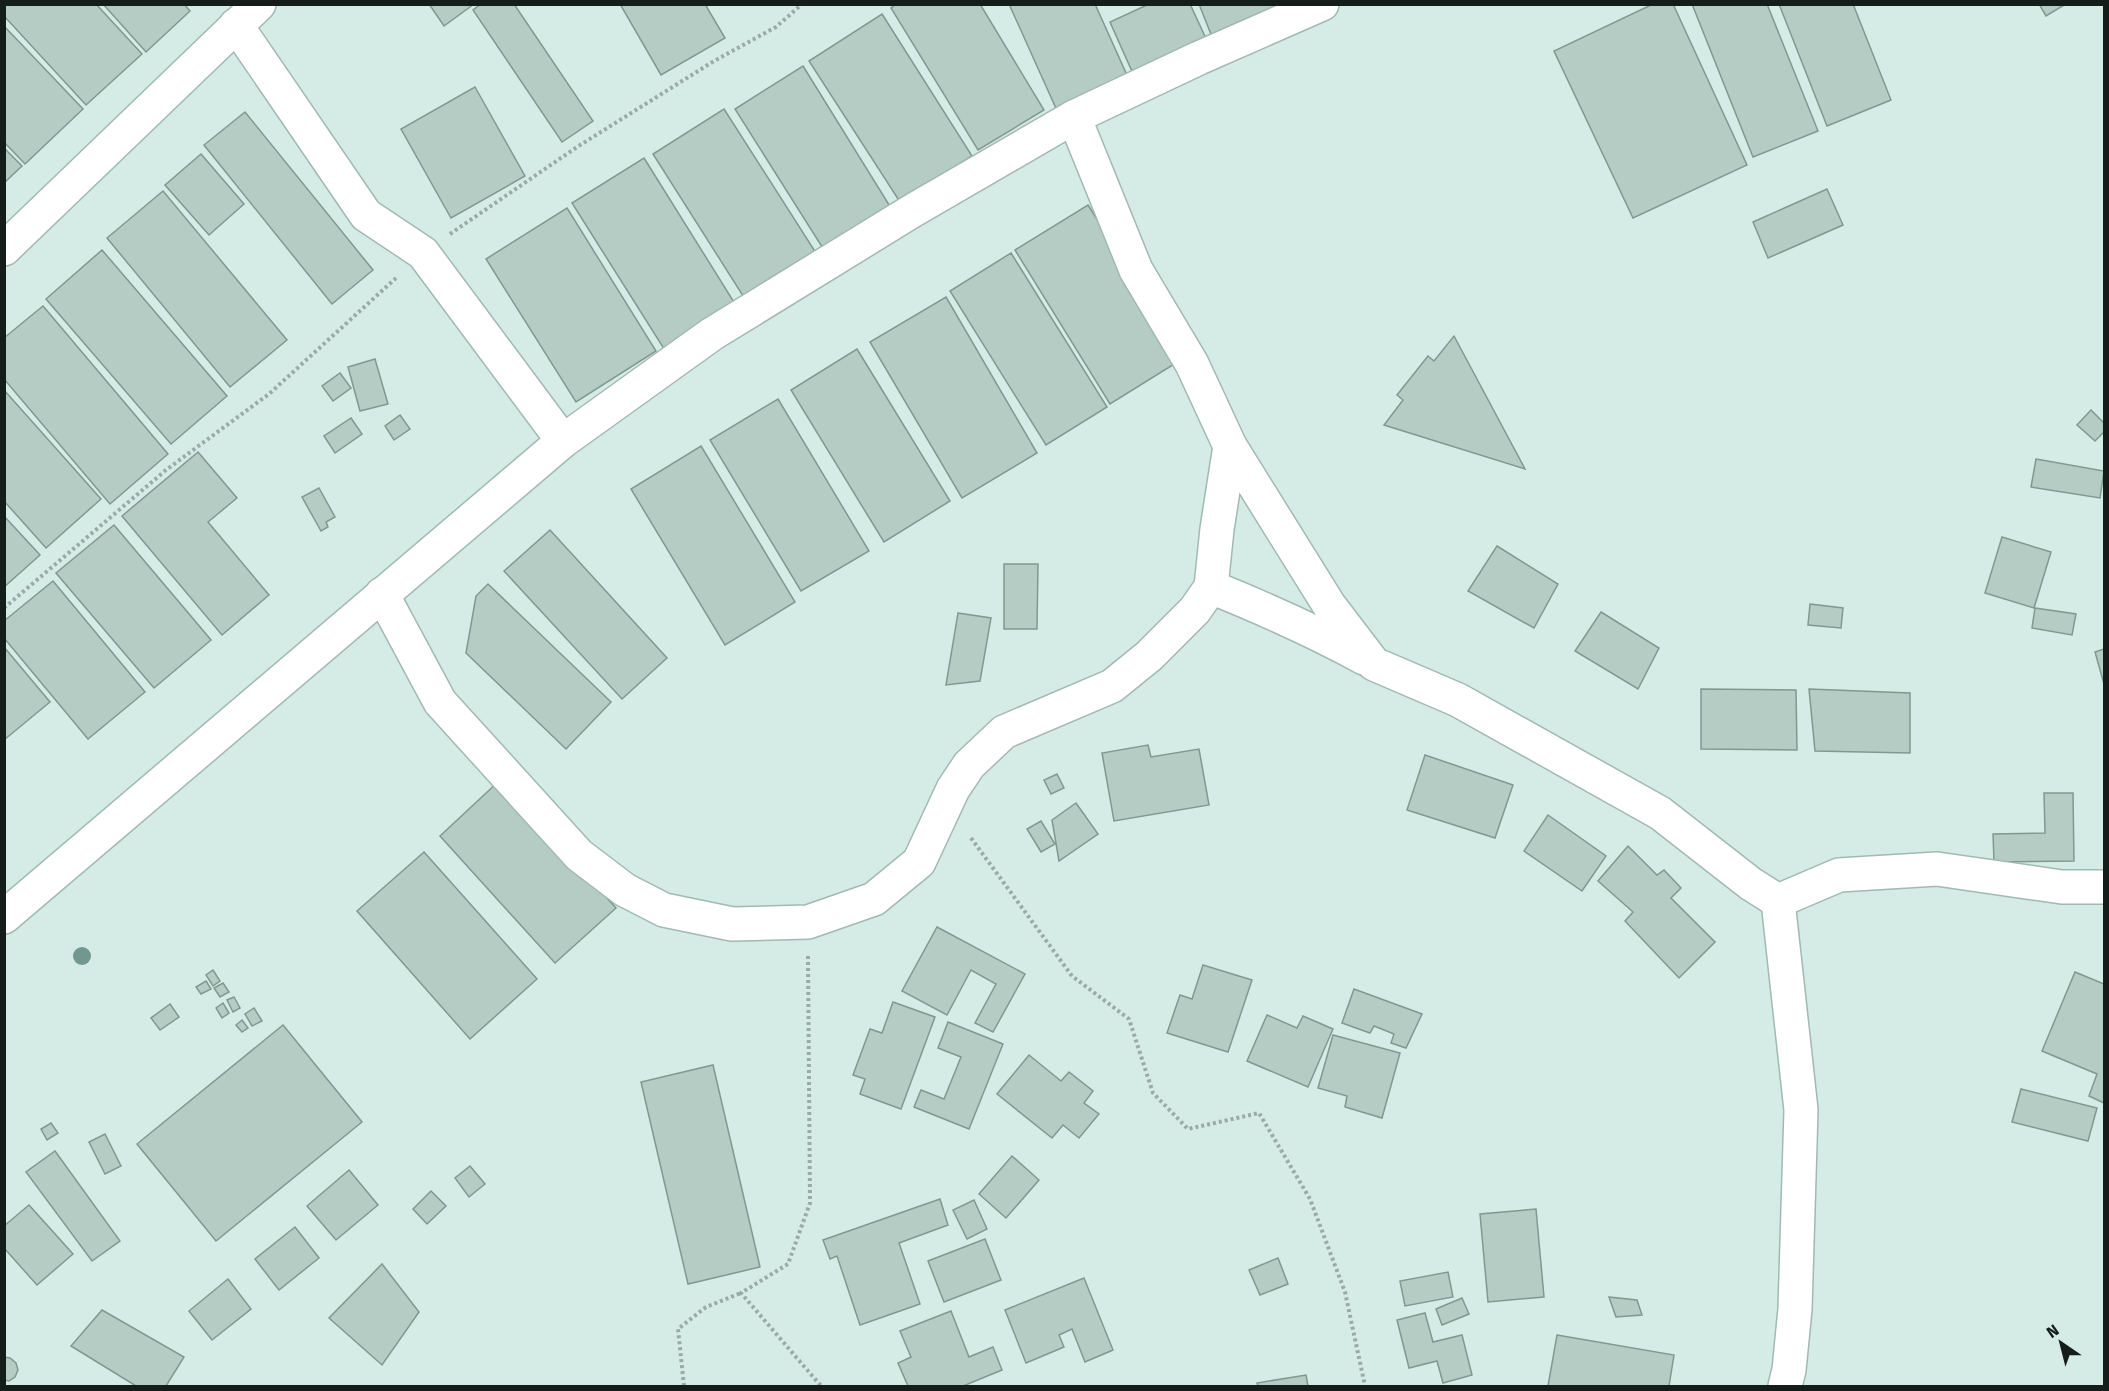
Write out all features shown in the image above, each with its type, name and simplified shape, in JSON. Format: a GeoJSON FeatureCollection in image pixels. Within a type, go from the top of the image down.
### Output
{"type":"FeatureCollection","features":[{"type":"Feature","properties":{"kind":"street"},"geometry":{"type":"LineString","coordinates":[[4,917],[563,441],[712,334],[912,211],[1074,117],[1199,58],[1323,4]]}},
{"type":"Feature","properties":{"kind":"street"},"geometry":{"type":"LineString","coordinates":[[4,249],[248,11],[366,215],[423,253],[563,441]]}},
{"type":"Feature","properties":{"kind":"street"},"geometry":{"type":"LineString","coordinates":[[1074,117],[1136,270],[1192,364],[1230,446],[1329,605],[1374,664]]}},
{"type":"Feature","properties":{"kind":"street"},"geometry":{"type":"LineString","coordinates":[[382,594],[440,702],[579,855],[625,890],[663,910],[732,924],[808,922],[874,899],[919,862],[953,789],[969,765],[1004,732],[1112,686],[1149,656],[1195,610],[1211,587],[1230,446]]}},
{"type":"Feature","properties":{"kind":"street"},"geometry":{"type":"LineString","coordinates":[[1211,587],[1259,606],[1332,640],[1374,664],[1458,700],[1660,813],[1751,884],[1778,901]]}},
{"type":"Feature","properties":{"kind":"street"},"geometry":{"type":"LineString","coordinates":[[1778,901],[1839,875],[1937,869],[2062,887],[2104,887]]}},
{"type":"Feature","properties":{"kind":"street"},"geometry":{"type":"LineString","coordinates":[[1778,901],[1802,1110],[1795,1309],[1789,1370],[1785,1386]]}},
{"type":"Feature","properties":{"kind":"path"},"geometry":{"type":"LineString","coordinates":[[4,608],[166,470],[269,394],[423,253],[577,147],[714,61],[776,27],[802,4]]}},
{"type":"Feature","properties":{"kind":"path"},"geometry":{"type":"LineString","coordinates":[[948,801],[963,827],[1072,976],[1129,1019],[1153,1093],[1188,1129],[1259,1113],[1310,1198],[1345,1292],[1365,1386]]}},
{"type":"Feature","properties":{"kind":"path"},"geometry":{"type":"LineString","coordinates":[[684,1386],[678,1329],[706,1308],[741,1293],[788,1264],[810,1203],[808,922]]}},
{"type":"Feature","properties":{"kind":"path"},"geometry":{"type":"LineString","coordinates":[[741,1293],[821,1386]]}},
{"type":"Feature","properties":{"kind":"building"},"geometry":{"type":"Polygon","coordinates":[[[4,4],[96,4],[142,54],[86,105],[4,16],[4,4]]]}},
{"type":"Feature","properties":{"kind":"building"},"geometry":{"type":"Polygon","coordinates":[[[103,4],[184,4],[190,11],[146,52],[103,4]]]}},
{"type":"Feature","properties":{"kind":"building"},"geometry":{"type":"Polygon","coordinates":[[[429,4],[474,4],[444,26],[429,4]]]}},
{"type":"Feature","properties":{"kind":"building"},"geometry":{"type":"Polygon","coordinates":[[[481,4],[514,4],[593,121],[562,142],[473,10],[481,4]]]}},
{"type":"Feature","properties":{"kind":"building"},"geometry":{"type":"Polygon","coordinates":[[[620,4],[705,4],[725,38],[661,75],[620,4]]]}},
{"type":"Feature","properties":{"kind":"building"},"geometry":{"type":"Polygon","coordinates":[[[896,4],[980,4],[1044,110],[978,150],[891,8],[896,4]]]}},
{"type":"Feature","properties":{"kind":"building"},"geometry":{"type":"Polygon","coordinates":[[[1009,4],[1095,4],[1130,82],[1059,115],[1009,4]]]}},
{"type":"Feature","properties":{"kind":"building"},"geometry":{"type":"Polygon","coordinates":[[[1149,4],[1190,4],[1209,45],[1135,78],[1110,22],[1149,4]]]}},
{"type":"Feature","properties":{"kind":"building"},"geometry":{"type":"Polygon","coordinates":[[[1199,4],[1295,4],[1214,42],[1199,4]]]}},
{"type":"Feature","properties":{"kind":"building"},"geometry":{"type":"Polygon","coordinates":[[[1653,4],[1673,4],[1747,165],[1633,218],[1554,51],[1653,4]]]}},
{"type":"Feature","properties":{"kind":"building"},"geometry":{"type":"Polygon","coordinates":[[[1692,4],[1767,4],[1818,131],[1753,157],[1692,4]]]}},
{"type":"Feature","properties":{"kind":"building"},"geometry":{"type":"Polygon","coordinates":[[[1779,4],[1853,4],[1891,100],[1827,126],[1779,4]]]}},
{"type":"Feature","properties":{"kind":"building"},"geometry":{"type":"Polygon","coordinates":[[[2039,4],[2066,4],[2046,16],[2039,4]]]}},
{"type":"Feature","properties":{"kind":"building"},"geometry":{"type":"Polygon","coordinates":[[[882,14],[972,156],[900,202],[809,61],[882,14]]]}},
{"type":"Feature","properties":{"kind":"building"},"geometry":{"type":"Polygon","coordinates":[[[4,26],[83,109],[25,164],[4,142],[4,26]]]}},
{"type":"Feature","properties":{"kind":"building"},"geometry":{"type":"Polygon","coordinates":[[[803,66],[891,208],[824,250],[735,109],[803,66]]]}},
{"type":"Feature","properties":{"kind":"building"},"geometry":{"type":"Polygon","coordinates":[[[475,87],[525,176],[451,218],[401,129],[475,87]]]}},
{"type":"Feature","properties":{"kind":"building"},"geometry":{"type":"Polygon","coordinates":[[[724,109],[816,253],[745,299],[653,154],[724,109]]]}},
{"type":"Feature","properties":{"kind":"building"},"geometry":{"type":"Polygon","coordinates":[[[245,112],[373,270],[332,304],[204,145],[245,112]]]}},
{"type":"Feature","properties":{"kind":"building"},"geometry":{"type":"Polygon","coordinates":[[[4,148],[22,166],[4,183],[4,148]]]}},
{"type":"Feature","properties":{"kind":"building"},"geometry":{"type":"Polygon","coordinates":[[[201,154],[244,204],[209,235],[165,185],[201,154]]]}},
{"type":"Feature","properties":{"kind":"building"},"geometry":{"type":"Polygon","coordinates":[[[644,158],[737,307],[666,352],[572,203],[644,158]]]}},
{"type":"Feature","properties":{"kind":"building"},"geometry":{"type":"Polygon","coordinates":[[[1827,189],[1843,225],[1768,258],[1753,222],[1827,189]]]}},
{"type":"Feature","properties":{"kind":"building"},"geometry":{"type":"Polygon","coordinates":[[[163,191],[287,340],[230,387],[107,238],[163,191]]]}},
{"type":"Feature","properties":{"kind":"building"},"geometry":{"type":"Polygon","coordinates":[[[1088,205],[1184,358],[1110,404],[1015,250],[1088,205]]]}},
{"type":"Feature","properties":{"kind":"building"},"geometry":{"type":"Polygon","coordinates":[[[567,208],[656,351],[576,402],[486,259],[567,208]]]}},
{"type":"Feature","properties":{"kind":"building"},"geometry":{"type":"Polygon","coordinates":[[[102,250],[227,396],[171,444],[46,299],[102,250]]]}},
{"type":"Feature","properties":{"kind":"building"},"geometry":{"type":"Polygon","coordinates":[[[1011,253],[1107,407],[1046,445],[950,291],[1011,253]]]}},
{"type":"Feature","properties":{"kind":"building"},"geometry":{"type":"Polygon","coordinates":[[[946,297],[1037,453],[962,498],[870,342],[946,297]]]}},
{"type":"Feature","properties":{"kind":"building"},"geometry":{"type":"Polygon","coordinates":[[[43,306],[168,454],[110,504],[4,379],[4,338],[43,306]]]}},
{"type":"Feature","properties":{"kind":"building"},"geometry":{"type":"Polygon","coordinates":[[[1454,336],[1525,469],[1384,425],[1403,400],[1397,395],[1428,356],[1434,361],[1454,336]]]}},
{"type":"Feature","properties":{"kind":"building"},"geometry":{"type":"Polygon","coordinates":[[[857,349],[950,501],[884,542],[791,390],[857,349]]]}},
{"type":"Feature","properties":{"kind":"building"},"geometry":{"type":"Polygon","coordinates":[[[375,359],[388,404],[360,411],[348,367],[375,359]]]}},
{"type":"Feature","properties":{"kind":"building"},"geometry":{"type":"Polygon","coordinates":[[[340,373],[351,388],[333,401],[322,386],[340,373]]]}},
{"type":"Feature","properties":{"kind":"building"},"geometry":{"type":"Polygon","coordinates":[[[4,390],[101,499],[46,548],[4,501],[4,390]]]}},
{"type":"Feature","properties":{"kind":"building"},"geometry":{"type":"Polygon","coordinates":[[[778,399],[869,551],[801,591],[710,440],[778,399]]]}},
{"type":"Feature","properties":{"kind":"building"},"geometry":{"type":"Polygon","coordinates":[[[2091,410],[2104,423],[2104,432],[2095,441],[2077,425],[2091,410]]]}},
{"type":"Feature","properties":{"kind":"building"},"geometry":{"type":"Polygon","coordinates":[[[400,415],[410,429],[394,440],[385,426],[400,415]]]}},
{"type":"Feature","properties":{"kind":"building"},"geometry":{"type":"Polygon","coordinates":[[[351,418],[362,434],[335,453],[324,436],[351,418]]]}},
{"type":"Feature","properties":{"kind":"building"},"geometry":{"type":"Polygon","coordinates":[[[701,446],[795,602],[725,645],[631,489],[701,446]]]}},
{"type":"Feature","properties":{"kind":"building"},"geometry":{"type":"Polygon","coordinates":[[[198,452],[237,498],[208,522],[269,595],[222,635],[122,516],[198,452]]]}},
{"type":"Feature","properties":{"kind":"building"},"geometry":{"type":"Polygon","coordinates":[[[2036,459],[2104,471],[2100,498],[2031,487],[2036,459]]]}},
{"type":"Feature","properties":{"kind":"building"},"geometry":{"type":"Polygon","coordinates":[[[319,488],[335,517],[326,522],[328,527],[321,531],[302,497],[319,488]]]}},
{"type":"Feature","properties":{"kind":"building"},"geometry":{"type":"Polygon","coordinates":[[[4,516],[40,555],[4,587],[4,516]]]}},
{"type":"Feature","properties":{"kind":"building"},"geometry":{"type":"Polygon","coordinates":[[[114,525],[211,640],[154,688],[56,573],[114,525]]]}},
{"type":"Feature","properties":{"kind":"building"},"geometry":{"type":"Polygon","coordinates":[[[550,530],[667,658],[622,699],[504,571],[550,530]]]}},
{"type":"Feature","properties":{"kind":"building"},"geometry":{"type":"Polygon","coordinates":[[[2002,537],[2051,552],[2034,608],[1985,593],[2002,537]]]}},
{"type":"Feature","properties":{"kind":"building"},"geometry":{"type":"Polygon","coordinates":[[[1497,546],[1558,584],[1534,628],[1468,591],[1497,546]]]}},
{"type":"Feature","properties":{"kind":"building"},"geometry":{"type":"Polygon","coordinates":[[[1004,564],[1038,564],[1037,629],[1004,629],[1004,564]]]}},
{"type":"Feature","properties":{"kind":"building"},"geometry":{"type":"Polygon","coordinates":[[[53,581],[145,692],[88,739],[4,638],[4,621],[53,581]]]}},
{"type":"Feature","properties":{"kind":"building"},"geometry":{"type":"Polygon","coordinates":[[[488,584],[611,702],[566,749],[466,653],[476,596],[488,584]]]}},
{"type":"Feature","properties":{"kind":"building"},"geometry":{"type":"Polygon","coordinates":[[[1810,604],[1843,608],[1841,628],[1808,625],[1810,604]]]}},
{"type":"Feature","properties":{"kind":"building"},"geometry":{"type":"Polygon","coordinates":[[[2035,608],[2076,614],[2072,635],[2032,628],[2035,608]]]}},
{"type":"Feature","properties":{"kind":"building"},"geometry":{"type":"Polygon","coordinates":[[[1601,612],[1659,648],[1638,689],[1575,651],[1601,612]]]}},
{"type":"Feature","properties":{"kind":"building"},"geometry":{"type":"Polygon","coordinates":[[[958,613],[991,618],[980,681],[946,685],[958,613]]]}},
{"type":"Feature","properties":{"kind":"building"},"geometry":{"type":"Polygon","coordinates":[[[4,647],[50,702],[4,740],[4,647]]]}},
{"type":"Feature","properties":{"kind":"building"},"geometry":{"type":"Polygon","coordinates":[[[2104,649],[2104,684],[2095,652],[2104,649]]]}},
{"type":"Feature","properties":{"kind":"building"},"geometry":{"type":"Polygon","coordinates":[[[1701,689],[1796,690],[1797,750],[1701,749],[1701,689]]]}},
{"type":"Feature","properties":{"kind":"building"},"geometry":{"type":"Polygon","coordinates":[[[1809,689],[1910,693],[1910,753],[1815,751],[1809,689]]]}},
{"type":"Feature","properties":{"kind":"building"},"geometry":{"type":"Polygon","coordinates":[[[1148,745],[1151,757],[1199,749],[1209,805],[1114,821],[1102,753],[1148,745]]]}},
{"type":"Feature","properties":{"kind":"building"},"geometry":{"type":"Polygon","coordinates":[[[1425,755],[1513,785],[1495,838],[1407,810],[1425,755]]]}},
{"type":"Feature","properties":{"kind":"building"},"geometry":{"type":"Polygon","coordinates":[[[1057,774],[1064,788],[1051,794],[1044,780],[1057,774]]]}},
{"type":"Feature","properties":{"kind":"building"},"geometry":{"type":"Polygon","coordinates":[[[500,780],[616,908],[555,963],[440,836],[500,780]]]}},
{"type":"Feature","properties":{"kind":"building"},"geometry":{"type":"Polygon","coordinates":[[[2044,793],[2073,793],[2074,861],[1994,862],[1993,834],[2045,833],[2044,793]]]}},
{"type":"Feature","properties":{"kind":"building"},"geometry":{"type":"Polygon","coordinates":[[[1076,803],[1098,834],[1059,861],[1052,820],[1076,803]]]}},
{"type":"Feature","properties":{"kind":"building"},"geometry":{"type":"Polygon","coordinates":[[[1548,815],[1606,856],[1582,891],[1524,851],[1548,815]]]}},
{"type":"Feature","properties":{"kind":"building"},"geometry":{"type":"Polygon","coordinates":[[[1041,821],[1055,844],[1041,852],[1027,829],[1041,821]]]}},
{"type":"Feature","properties":{"kind":"building"},"geometry":{"type":"Polygon","coordinates":[[[1628,846],[1657,875],[1664,870],[1681,888],[1671,898],[1715,942],[1679,978],[1625,921],[1633,912],[1598,881],[1628,846]]]}},
{"type":"Feature","properties":{"kind":"building"},"geometry":{"type":"Polygon","coordinates":[[[424,852],[537,979],[470,1039],[357,911],[424,852]]]}},
{"type":"Feature","properties":{"kind":"building"},"geometry":{"type":"Polygon","coordinates":[[[937,927],[1025,974],[993,1032],[975,1023],[996,984],[971,970],[947,1015],[902,991],[937,927]]]}},
{"type":"Feature","properties":{"kind":"building"},"geometry":{"type":"Polygon","coordinates":[[[1203,965],[1252,980],[1228,1052],[1167,1033],[1180,995],[1192,999],[1203,965]]]}},
{"type":"Feature","properties":{"kind":"building"},"geometry":{"type":"Polygon","coordinates":[[[213,970],[220,981],[213,986],[206,975],[213,970]]]}},
{"type":"Feature","properties":{"kind":"building"},"geometry":{"type":"Polygon","coordinates":[[[2075,972],[2104,984],[2104,1103],[2089,1096],[2097,1074],[2042,1051],[2075,972]]]}},
{"type":"Feature","properties":{"kind":"building"},"geometry":{"type":"Polygon","coordinates":[[[206,981],[211,989],[201,994],[196,987],[206,981]]]}},
{"type":"Feature","properties":{"kind":"building"},"geometry":{"type":"Polygon","coordinates":[[[223,983],[229,992],[220,997],[214,988],[223,983]]]}},
{"type":"Feature","properties":{"kind":"building"},"geometry":{"type":"Polygon","coordinates":[[[1354,989],[1422,1014],[1406,1048],[1391,1043],[1394,1034],[1374,1026],[1370,1033],[1342,1023],[1354,989]]]}},
{"type":"Feature","properties":{"kind":"building"},"geometry":{"type":"Polygon","coordinates":[[[234,997],[240,1008],[233,1012],[227,1000],[234,997]]]}},
{"type":"Feature","properties":{"kind":"building"},"geometry":{"type":"Polygon","coordinates":[[[893,1002],[935,1017],[901,1109],[860,1094],[865,1079],[853,1075],[870,1029],[882,1033],[893,1002]]]}},
{"type":"Feature","properties":{"kind":"building"},"geometry":{"type":"Polygon","coordinates":[[[223,1003],[229,1013],[222,1018],[216,1008],[223,1003]]]}},
{"type":"Feature","properties":{"kind":"building"},"geometry":{"type":"Polygon","coordinates":[[[170,1004],[179,1017],[160,1030],[151,1018],[170,1004]]]}},
{"type":"Feature","properties":{"kind":"building"},"geometry":{"type":"Polygon","coordinates":[[[254,1008],[262,1021],[252,1026],[245,1014],[254,1008]]]}},
{"type":"Feature","properties":{"kind":"building"},"geometry":{"type":"Polygon","coordinates":[[[1267,1015],[1297,1028],[1303,1016],[1333,1029],[1308,1087],[1247,1061],[1267,1015]]]}},
{"type":"Feature","properties":{"kind":"building"},"geometry":{"type":"Polygon","coordinates":[[[242,1020],[248,1028],[242,1032],[236,1025],[242,1020]]]}},
{"type":"Feature","properties":{"kind":"building"},"geometry":{"type":"Polygon","coordinates":[[[948,1022],[1003,1044],[969,1129],[914,1107],[921,1090],[944,1099],[961,1057],[938,1048],[948,1022]]]}},
{"type":"Feature","properties":{"kind":"building"},"geometry":{"type":"Polygon","coordinates":[[[283,1025],[362,1122],[216,1241],[137,1144],[283,1025]]]}},
{"type":"Feature","properties":{"kind":"building"},"geometry":{"type":"Polygon","coordinates":[[[1333,1035],[1400,1053],[1382,1118],[1345,1107],[1347,1096],[1318,1088],[1333,1035]]]}},
{"type":"Feature","properties":{"kind":"building"},"geometry":{"type":"Polygon","coordinates":[[[1029,1055],[1061,1081],[1069,1072],[1093,1091],[1084,1103],[1099,1114],[1079,1138],[1063,1125],[1052,1138],[997,1094],[1029,1055]]]}},
{"type":"Feature","properties":{"kind":"building"},"geometry":{"type":"Polygon","coordinates":[[[713,1065],[760,1267],[688,1284],[641,1082],[713,1065]]]}},
{"type":"Feature","properties":{"kind":"building"},"geometry":{"type":"Polygon","coordinates":[[[2021,1089],[2097,1108],[2088,1141],[2012,1122],[2021,1089]]]}},
{"type":"Feature","properties":{"kind":"building"},"geometry":{"type":"Polygon","coordinates":[[[51,1123],[58,1133],[47,1140],[41,1129],[51,1123]]]}},
{"type":"Feature","properties":{"kind":"building"},"geometry":{"type":"Polygon","coordinates":[[[105,1134],[121,1166],[105,1174],[89,1142],[105,1134]]]}},
{"type":"Feature","properties":{"kind":"building"},"geometry":{"type":"Polygon","coordinates":[[[55,1151],[120,1241],[92,1261],[26,1172],[55,1151]]]}},
{"type":"Feature","properties":{"kind":"building"},"geometry":{"type":"Polygon","coordinates":[[[1012,1156],[1039,1180],[1006,1218],[979,1194],[1012,1156]]]}},
{"type":"Feature","properties":{"kind":"building"},"geometry":{"type":"Polygon","coordinates":[[[470,1166],[485,1184],[469,1197],[455,1178],[470,1166]]]}},
{"type":"Feature","properties":{"kind":"building"},"geometry":{"type":"Polygon","coordinates":[[[349,1170],[378,1205],[336,1240],[307,1206],[349,1170]]]}},
{"type":"Feature","properties":{"kind":"building"},"geometry":{"type":"Polygon","coordinates":[[[431,1191],[446,1206],[427,1224],[413,1209],[431,1191]]]}},
{"type":"Feature","properties":{"kind":"building"},"geometry":{"type":"Polygon","coordinates":[[[940,1199],[948,1225],[899,1243],[920,1304],[860,1325],[837,1256],[830,1259],[823,1240],[940,1199]]]}},
{"type":"Feature","properties":{"kind":"building"},"geometry":{"type":"Polygon","coordinates":[[[974,1200],[987,1229],[967,1239],[953,1210],[974,1200]]]}},
{"type":"Feature","properties":{"kind":"building"},"geometry":{"type":"Polygon","coordinates":[[[29,1205],[73,1254],[37,1285],[4,1248],[4,1226],[29,1205]]]}},
{"type":"Feature","properties":{"kind":"building"},"geometry":{"type":"Polygon","coordinates":[[[1536,1209],[1544,1297],[1488,1302],[1480,1214],[1536,1209]]]}},
{"type":"Feature","properties":{"kind":"building"},"geometry":{"type":"Polygon","coordinates":[[[295,1227],[319,1258],[279,1290],[255,1259],[295,1227]]]}},
{"type":"Feature","properties":{"kind":"building"},"geometry":{"type":"Polygon","coordinates":[[[985,1239],[1001,1280],[944,1302],[928,1261],[985,1239]]]}},
{"type":"Feature","properties":{"kind":"building"},"geometry":{"type":"Polygon","coordinates":[[[1278,1258],[1288,1284],[1260,1295],[1249,1270],[1278,1258]]]}},
{"type":"Feature","properties":{"kind":"building"},"geometry":{"type":"Polygon","coordinates":[[[382,1264],[419,1312],[382,1365],[329,1318],[382,1264]]]}},
{"type":"Feature","properties":{"kind":"building"},"geometry":{"type":"Polygon","coordinates":[[[1448,1272],[1453,1297],[1405,1306],[1400,1281],[1448,1272]]]}},
{"type":"Feature","properties":{"kind":"building"},"geometry":{"type":"Polygon","coordinates":[[[1084,1278],[1113,1350],[1085,1362],[1072,1329],[1059,1335],[1064,1347],[1026,1363],[1005,1310],[1084,1278]]]}},
{"type":"Feature","properties":{"kind":"building"},"geometry":{"type":"Polygon","coordinates":[[[228,1279],[251,1309],[212,1340],[189,1311],[228,1279]]]}},
{"type":"Feature","properties":{"kind":"building"},"geometry":{"type":"Polygon","coordinates":[[[1609,1297],[1637,1300],[1642,1315],[1616,1317],[1609,1297]]]}},
{"type":"Feature","properties":{"kind":"building"},"geometry":{"type":"Polygon","coordinates":[[[1462,1298],[1469,1314],[1442,1325],[1436,1309],[1462,1298]]]}},
{"type":"Feature","properties":{"kind":"building"},"geometry":{"type":"Polygon","coordinates":[[[102,1310],[184,1357],[166,1386],[136,1386],[71,1346],[102,1310]]]}},
{"type":"Feature","properties":{"kind":"building"},"geometry":{"type":"Polygon","coordinates":[[[951,1311],[969,1357],[993,1347],[1002,1370],[963,1386],[908,1386],[898,1363],[911,1357],[900,1331],[951,1311]]]}},
{"type":"Feature","properties":{"kind":"building"},"geometry":{"type":"Polygon","coordinates":[[[1425,1313],[1433,1342],[1462,1335],[1472,1375],[1443,1383],[1437,1361],[1409,1368],[1397,1320],[1425,1313]]]}},
{"type":"Feature","properties":{"kind":"building"},"geometry":{"type":"Polygon","coordinates":[[[1557,1335],[1674,1355],[1669,1386],[1548,1386],[1557,1335]]]}},
{"type":"Feature","properties":{"kind":"building"},"geometry":{"type":"Polygon","coordinates":[[[4,1357],[16,1363],[18,1370],[15,1377],[9,1381],[4,1380],[4,1357]]]}},
{"type":"Feature","properties":{"kind":"building"},"geometry":{"type":"Polygon","coordinates":[[[1306,1375],[1308,1386],[1258,1386],[1257,1383],[1306,1375]]]}}]}
